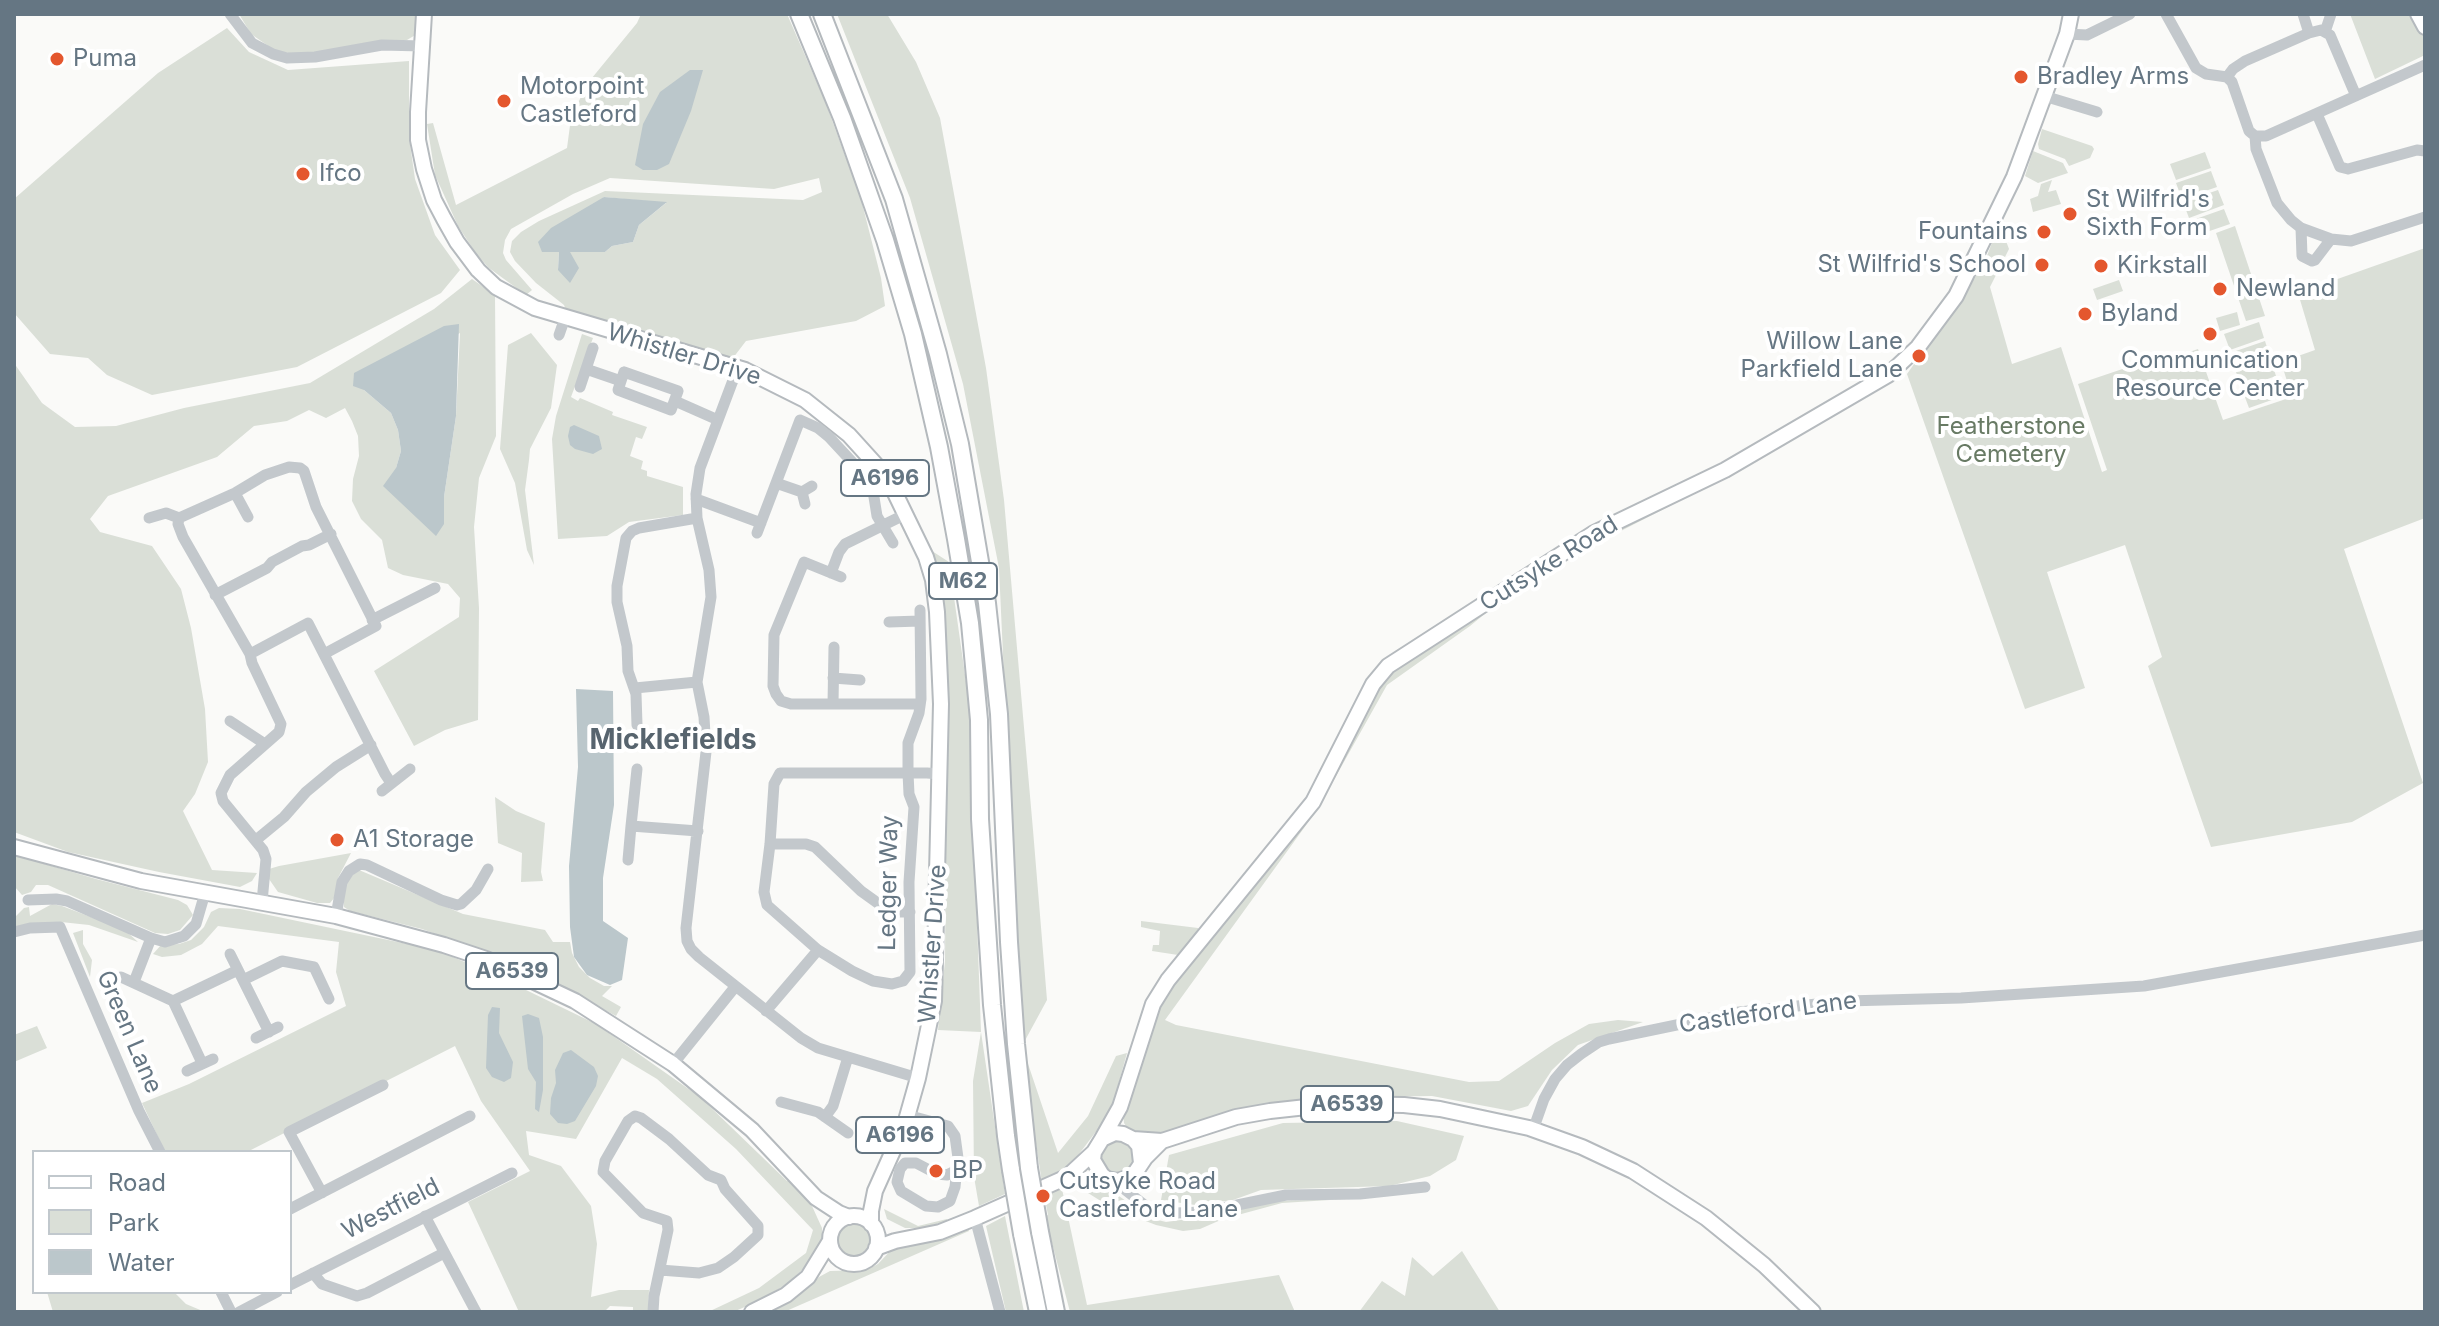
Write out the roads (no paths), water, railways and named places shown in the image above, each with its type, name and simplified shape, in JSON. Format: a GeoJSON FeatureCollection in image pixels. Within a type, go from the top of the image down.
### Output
{"type":"FeatureCollection","features":[{"type":"Feature","properties":{"kind":"highway","name":"M62"},"geometry":{"type":"LineString","coordinates":[[799,14],[842,118],[885,240],[913,334],[954,524],[970,623],[977,692],[980,819],[992,1005],[1011,1170],[1038,1312]]}},
{"type":"Feature","properties":{"kind":"highway","name":"M62"},"geometry":{"type":"LineString","coordinates":[[822,14],[894,199],[938,354],[963,458],[987,603],[999,714],[1009,942],[1029,1168],[1056,1312]]}},
{"type":"Feature","properties":{"kind":"main road","name":"Whistler Drive"},"geometry":{"type":"LineString","coordinates":[[424,14],[418,140],[434,200],[469,258],[496,287],[530,306],[738,367],[805,400],[834,422],[878,467],[906,514],[926,557],[937,612],[941,704],[936,979],[918,1078],[907,1115],[875,1191],[872,1225]]}},
{"type":"Feature","properties":{"kind":"main road","name":"Cutsyke Road"},"geometry":{"type":"LineString","coordinates":[[876,1248],[940,1232],[1067,1177],[1098,1145],[1120,1107],[1153,1004],[1168,980],[1313,802],[1373,684],[1388,666],[1594,533],[1725,470],[1806,424],[1897,368],[1918,347],[1969,273],[2014,177],[2067,34],[2071,14]]}},
{"type":"Feature","properties":{"kind":"main road"},"geometry":{"type":"LineString","coordinates":[[2418,14],[2425,27]]}},
{"type":"Feature","properties":{"kind":"main road","name":"A6539"},"geometry":{"type":"LineString","coordinates":[[14,847],[141,881],[336,916],[486,959],[575,1001],[673,1064],[752,1130],[816,1198],[850,1217]]}},
{"type":"Feature","properties":{"kind":"main road","name":"A6539"},"geometry":{"type":"LineString","coordinates":[[1132,1138],[1162,1141],[1236,1117],[1334,1104],[1440,1109],[1533,1130],[1582,1147],[1633,1171],[1706,1218],[1764,1265],[1813,1312]]}},
{"type":"Feature","properties":{"kind":"main road"},"geometry":{"type":"LineString","coordinates":[[1120,1107],[1125,1127],[1141,1150],[1140,1166],[1129,1179],[1110,1180],[1096,1168],[1093,1160],[1098,1145],[1115,1133],[1132,1138]]}},
{"type":"Feature","properties":{"kind":"main road","name":"A6539"},"geometry":{"type":"LineString","coordinates":[[1140,1166],[1162,1141]]}},
{"type":"Feature","properties":{"kind":"main road","name":"Cutsyke Road"},"geometry":{"type":"LineString","coordinates":[[1067,1177],[1110,1180]]}},
{"type":"Feature","properties":{"kind":"main road","name":"Whistler Drive"},"geometry":{"type":"LineString","coordinates":[[850,1217],[875,1191]]}},
{"type":"Feature","properties":{"kind":"main road","name":"A6539"},"geometry":{"type":"LineString","coordinates":[[816,1198],[831,1236]]}},
{"type":"Feature","properties":{"kind":"main road"},"geometry":{"type":"LineString","coordinates":[[808,1277],[836,1225],[850,1217],[864,1219],[872,1225],[877,1233],[876,1248],[869,1258],[852,1264],[837,1256],[831,1236]]}},
{"type":"Feature","properties":{"kind":"main road","name":"Cutsyke Road"},"geometry":{"type":"LineString","coordinates":[[872,1225],[888,1233],[915,1237]]}},
{"type":"Feature","properties":{"kind":"main road"},"geometry":{"type":"LineString","coordinates":[[752,1312],[786,1295],[808,1277],[846,1262]]}},
{"type":"Feature","properties":{"kind":"street"},"geometry":{"type":"LineString","coordinates":[[230,14],[252,43],[264,51],[287,58],[315,57],[382,45],[422,46]]}},
{"type":"Feature","properties":{"kind":"street"},"geometry":{"type":"LineString","coordinates":[[2067,34],[2087,35],[2130,14]]}},
{"type":"Feature","properties":{"kind":"street"},"geometry":{"type":"LineString","coordinates":[[2166,14],[2196,68],[2206,74],[2227,77],[2232,82],[2249,131],[2255,136],[2266,136],[2425,65]]}},
{"type":"Feature","properties":{"kind":"street"},"geometry":{"type":"LineString","coordinates":[[2303,14],[2309,33]]}},
{"type":"Feature","properties":{"kind":"street"},"geometry":{"type":"LineString","coordinates":[[2325,32],[2331,14]]}},
{"type":"Feature","properties":{"kind":"street"},"geometry":{"type":"LineString","coordinates":[[2227,77],[2245,61],[2321,30],[2330,35],[2356,96]]}},
{"type":"Feature","properties":{"kind":"street"},"geometry":{"type":"LineString","coordinates":[[2044,96],[2097,112]]}},
{"type":"Feature","properties":{"kind":"street"},"geometry":{"type":"LineString","coordinates":[[2317,114],[2340,167],[2348,169],[2417,150],[2425,151]]}},
{"type":"Feature","properties":{"kind":"street"},"geometry":{"type":"LineString","coordinates":[[2255,136],[2256,149],[2277,203],[2301,228],[2331,239],[2351,241],[2425,217]]}},
{"type":"Feature","properties":{"kind":"street"},"geometry":{"type":"LineString","coordinates":[[2301,228],[2302,256],[2312,261],[2331,239]]}},
{"type":"Feature","properties":{"kind":"street"},"geometry":{"type":"LineString","coordinates":[[559,335],[565,318]]}},
{"type":"Feature","properties":{"kind":"street"},"geometry":{"type":"LineString","coordinates":[[580,387],[593,348]]}},
{"type":"Feature","properties":{"kind":"street"},"geometry":{"type":"LineString","coordinates":[[738,367],[700,468],[696,499],[711,597],[697,682],[706,744],[687,941],[699,957],[801,1038],[818,1048],[918,1078]]}},
{"type":"Feature","properties":{"kind":"street"},"geometry":{"type":"LineString","coordinates":[[586,369],[621,381]]}},
{"type":"Feature","properties":{"kind":"street"},"geometry":{"type":"LineString","coordinates":[[624,372],[678,391],[671,410],[618,390],[621,381],[624,372]]}},
{"type":"Feature","properties":{"kind":"street"},"geometry":{"type":"LineString","coordinates":[[675,401],[718,420]]}},
{"type":"Feature","properties":{"kind":"street"},"geometry":{"type":"LineString","coordinates":[[696,499],[759,528],[800,420],[818,428],[848,456],[873,491],[875,510],[893,543]]}},
{"type":"Feature","properties":{"kind":"street"},"geometry":{"type":"LineString","coordinates":[[149,518],[166,513],[179,518],[235,493],[265,475],[289,467],[300,468],[307,475],[313,498],[376,626],[324,654]]}},
{"type":"Feature","properties":{"kind":"street"},"geometry":{"type":"LineString","coordinates":[[776,483],[806,494]]}},
{"type":"Feature","properties":{"kind":"street"},"geometry":{"type":"LineString","coordinates":[[235,493],[248,517]]}},
{"type":"Feature","properties":{"kind":"street"},"geometry":{"type":"LineString","coordinates":[[906,514],[845,544],[839,552],[836,575],[804,562],[774,635],[773,686],[781,701],[791,704],[920,704]]}},
{"type":"Feature","properties":{"kind":"street"},"geometry":{"type":"LineString","coordinates":[[179,518],[183,537],[250,654],[281,724],[279,732],[230,775],[221,793],[223,801],[263,850],[266,859],[262,902]]}},
{"type":"Feature","properties":{"kind":"street"},"geometry":{"type":"LineString","coordinates":[[637,725],[635,688],[628,671],[627,646],[617,602],[626,538],[639,528],[697,518]]}},
{"type":"Feature","properties":{"kind":"street"},"geometry":{"type":"LineString","coordinates":[[215,595],[302,546],[331,534]]}},
{"type":"Feature","properties":{"kind":"street"},"geometry":{"type":"LineString","coordinates":[[372,620],[418,590],[435,588]]}},
{"type":"Feature","properties":{"kind":"street","name":"Ledger Way"},"geometry":{"type":"LineString","coordinates":[[889,622],[920,616],[920,704],[909,738],[908,773],[909,794],[914,807],[910,972],[903,981],[892,984],[873,981],[818,950],[769,909],[764,892],[774,784],[780,773],[908,773]]}},
{"type":"Feature","properties":{"kind":"street"},"geometry":{"type":"LineString","coordinates":[[250,654],[308,623],[372,749],[386,787],[410,769]]}},
{"type":"Feature","properties":{"kind":"street"},"geometry":{"type":"LineString","coordinates":[[833,704],[834,647]]}},
{"type":"Feature","properties":{"kind":"street"},"geometry":{"type":"LineString","coordinates":[[833,678],[860,680]]}},
{"type":"Feature","properties":{"kind":"street"},"geometry":{"type":"LineString","coordinates":[[635,688],[697,682]]}},
{"type":"Feature","properties":{"kind":"street"},"geometry":{"type":"LineString","coordinates":[[230,721],[265,744]]}},
{"type":"Feature","properties":{"kind":"street"},"geometry":{"type":"LineString","coordinates":[[256,840],[336,767],[372,749]]}},
{"type":"Feature","properties":{"kind":"street"},"geometry":{"type":"LineString","coordinates":[[628,860],[637,769]]}},
{"type":"Feature","properties":{"kind":"street"},"geometry":{"type":"LineString","coordinates":[[908,773],[940,774]]}},
{"type":"Feature","properties":{"kind":"street"},"geometry":{"type":"LineString","coordinates":[[631,826],[698,831]]}},
{"type":"Feature","properties":{"kind":"street"},"geometry":{"type":"LineString","coordinates":[[770,844],[815,847],[861,891],[886,909],[910,912]]}},
{"type":"Feature","properties":{"kind":"street"},"geometry":{"type":"LineString","coordinates":[[336,916],[342,882],[349,871],[360,864],[459,905],[476,890],[488,869]]}},
{"type":"Feature","properties":{"kind":"street"},"geometry":{"type":"LineString","coordinates":[[28,900],[67,901],[151,938],[171,941],[190,932],[196,924],[205,893]]}},
{"type":"Feature","properties":{"kind":"street","name":"Green Lane"},"geometry":{"type":"LineString","coordinates":[[14,932],[60,927],[139,1111],[159,1150]]}},
{"type":"Feature","properties":{"kind":"street","name":"Castleford Lane"},"geometry":{"type":"LineString","coordinates":[[1533,1130],[1544,1099],[1561,1072],[1591,1047],[1609,1039],[1739,1012],[1846,1001],[1961,998],[2144,986],[2425,935]]}},
{"type":"Feature","properties":{"kind":"street"},"geometry":{"type":"LineString","coordinates":[[134,982],[151,938]]}},
{"type":"Feature","properties":{"kind":"street"},"geometry":{"type":"LineString","coordinates":[[766,1011],[818,950]]}},
{"type":"Feature","properties":{"kind":"street"},"geometry":{"type":"LineString","coordinates":[[230,954],[274,1030],[256,1038]]}},
{"type":"Feature","properties":{"kind":"street"},"geometry":{"type":"LineString","coordinates":[[173,1001],[282,961],[314,967],[329,999]]}},
{"type":"Feature","properties":{"kind":"street"},"geometry":{"type":"LineString","coordinates":[[121,977],[173,1001],[208,1061],[187,1071]]}},
{"type":"Feature","properties":{"kind":"street"},"geometry":{"type":"LineString","coordinates":[[673,1064],[735,987]]}},
{"type":"Feature","properties":{"kind":"street"},"geometry":{"type":"LineString","coordinates":[[825,1117],[833,1106],[848,1057]]}},
{"type":"Feature","properties":{"kind":"street"},"geometry":{"type":"LineString","coordinates":[[322,1193],[289,1132],[383,1085]]}},
{"type":"Feature","properties":{"kind":"street"},"geometry":{"type":"LineString","coordinates":[[781,1102],[809,1109],[848,1133]]}},
{"type":"Feature","properties":{"kind":"street"},"geometry":{"type":"LineString","coordinates":[[907,1115],[948,1126],[955,1136],[958,1158],[957,1170],[950,1201],[938,1207],[926,1206],[901,1191],[897,1182],[905,1163],[916,1163],[937,1174],[947,1175],[957,1170]]}},
{"type":"Feature","properties":{"kind":"street"},"geometry":{"type":"LineString","coordinates":[[292,1208],[470,1116]]}},
{"type":"Feature","properties":{"kind":"street"},"geometry":{"type":"LineString","coordinates":[[653,1312],[667,1221],[643,1213],[603,1172],[605,1161],[628,1121],[635,1116],[669,1139],[708,1175],[721,1180],[725,1189],[758,1226],[758,1235],[718,1268],[699,1273],[660,1270]]}},
{"type":"Feature","properties":{"kind":"street"},"geometry":{"type":"LineString","coordinates":[[1140,1166],[1137,1188],[1141,1200]]}},
{"type":"Feature","properties":{"kind":"street","name":"Westfield"},"geometry":{"type":"LineString","coordinates":[[292,1284],[512,1173]]}},
{"type":"Feature","properties":{"kind":"street"},"geometry":{"type":"LineString","coordinates":[[1110,1180],[1147,1207],[1175,1213],[1203,1212],[1286,1195],[1360,1194],[1425,1187]]}},
{"type":"Feature","properties":{"kind":"street"},"geometry":{"type":"LineString","coordinates":[[425,1216],[476,1312]]}},
{"type":"Feature","properties":{"kind":"street"},"geometry":{"type":"LineString","coordinates":[[975,1218],[1000,1312]]}},
{"type":"Feature","properties":{"kind":"street"},"geometry":{"type":"LineString","coordinates":[[313,1273],[322,1284],[357,1296],[444,1253]]}},
{"type":"Feature","properties":{"kind":"street"},"geometry":{"type":"LineString","coordinates":[[222,1294],[231,1312]]}},
{"type":"Feature","properties":{"kind":"street"},"geometry":{"type":"LineString","coordinates":[[239,1312],[273,1294]]}},
{"type":"Feature","properties":{"kind":"water"},"geometry":{"type":"Polygon","coordinates":[[[690,70],[703,70],[691,111],[669,164],[657,170],[643,170],[635,165],[643,124],[660,92],[690,70]]]}},
{"type":"Feature","properties":{"kind":"water"},"geometry":{"type":"Polygon","coordinates":[[[604,197],[667,202],[639,225],[633,242],[612,246],[605,252],[570,252],[579,268],[570,283],[558,270],[559,252],[542,252],[538,242],[551,228],[604,197]]]}},
{"type":"Feature","properties":{"kind":"water"},"geometry":{"type":"Polygon","coordinates":[[[459,324],[456,416],[444,497],[444,524],[436,536],[383,486],[396,468],[401,451],[398,430],[391,413],[364,390],[353,386],[354,373],[444,326],[459,324]]]}},
{"type":"Feature","properties":{"kind":"water"},"geometry":{"type":"Polygon","coordinates":[[[574,425],[599,436],[602,449],[593,454],[570,445],[568,436],[570,427],[574,425]]]}},
{"type":"Feature","properties":{"kind":"water"},"geometry":{"type":"Polygon","coordinates":[[[576,689],[613,691],[614,805],[603,878],[603,921],[628,938],[622,980],[610,985],[587,975],[574,957],[570,927],[569,866],[578,767],[576,689]]]}},
{"type":"Feature","properties":{"kind":"water"},"geometry":{"type":"Polygon","coordinates":[[[492,1007],[500,1008],[499,1033],[513,1062],[511,1078],[504,1082],[492,1077],[486,1068],[488,1015],[492,1007]]]}},
{"type":"Feature","properties":{"kind":"water"},"geometry":{"type":"Polygon","coordinates":[[[528,1014],[539,1018],[543,1037],[543,1090],[539,1112],[535,1109],[536,1082],[528,1069],[522,1016],[528,1014]]]}},
{"type":"Feature","properties":{"kind":"water"},"geometry":{"type":"Polygon","coordinates":[[[571,1050],[594,1067],[598,1076],[596,1086],[575,1121],[558,1123],[550,1114],[556,1083],[555,1070],[563,1053],[571,1050]]]}},
{"type":"Feature","properties":{"kind":"place","name":"Puma"},"geometry":{"type":"Point","coordinates":[57,59]}},
{"type":"Feature","properties":{"kind":"place","name":"Bradley Arms"},"geometry":{"type":"Point","coordinates":[2021,77]}},
{"type":"Feature","properties":{"kind":"place","name":"Motorpoint Castleford"},"geometry":{"type":"Point","coordinates":[504,101]}},
{"type":"Feature","properties":{"kind":"place","name":"Ifco"},"geometry":{"type":"Point","coordinates":[303,174]}},
{"type":"Feature","properties":{"kind":"place","name":"St Wilfrid's Sixth Form"},"geometry":{"type":"Point","coordinates":[2070,214]}},
{"type":"Feature","properties":{"kind":"place","name":"Fountains"},"geometry":{"type":"Point","coordinates":[2044,232]}},
{"type":"Feature","properties":{"kind":"place","name":"St Wilfrid's School"},"geometry":{"type":"Point","coordinates":[2042,265]}},
{"type":"Feature","properties":{"kind":"place","name":"Kirkstall"},"geometry":{"type":"Point","coordinates":[2101,266]}},
{"type":"Feature","properties":{"kind":"place","name":"Newland"},"geometry":{"type":"Point","coordinates":[2220,289]}},
{"type":"Feature","properties":{"kind":"place","name":"Byland"},"geometry":{"type":"Point","coordinates":[2085,314]}},
{"type":"Feature","properties":{"kind":"place","name":"Communication Resource Center"},"geometry":{"type":"Point","coordinates":[2210,334]}},
{"type":"Feature","properties":{"kind":"place","name":"Willow Lane Parkfield Lane"},"geometry":{"type":"Point","coordinates":[1919,356]}},
{"type":"Feature","properties":{"kind":"place","name":"A1 Storage"},"geometry":{"type":"Point","coordinates":[337,840]}},
{"type":"Feature","properties":{"kind":"place","name":"BP"},"geometry":{"type":"Point","coordinates":[936,1171]}},
{"type":"Feature","properties":{"kind":"place","name":"Cutsyke Road Castleford Lane"},"geometry":{"type":"Point","coordinates":[1043,1196]}},
{"type":"Feature","properties":{"kind":"district","name":"Micklefields"},"geometry":{"type":"Point","coordinates":[673,741]}},
{"type":"Feature","properties":{"kind":"park label","name":"Featherstone Cemetery"},"geometry":{"type":"Point","coordinates":[2011,441]}}]}
